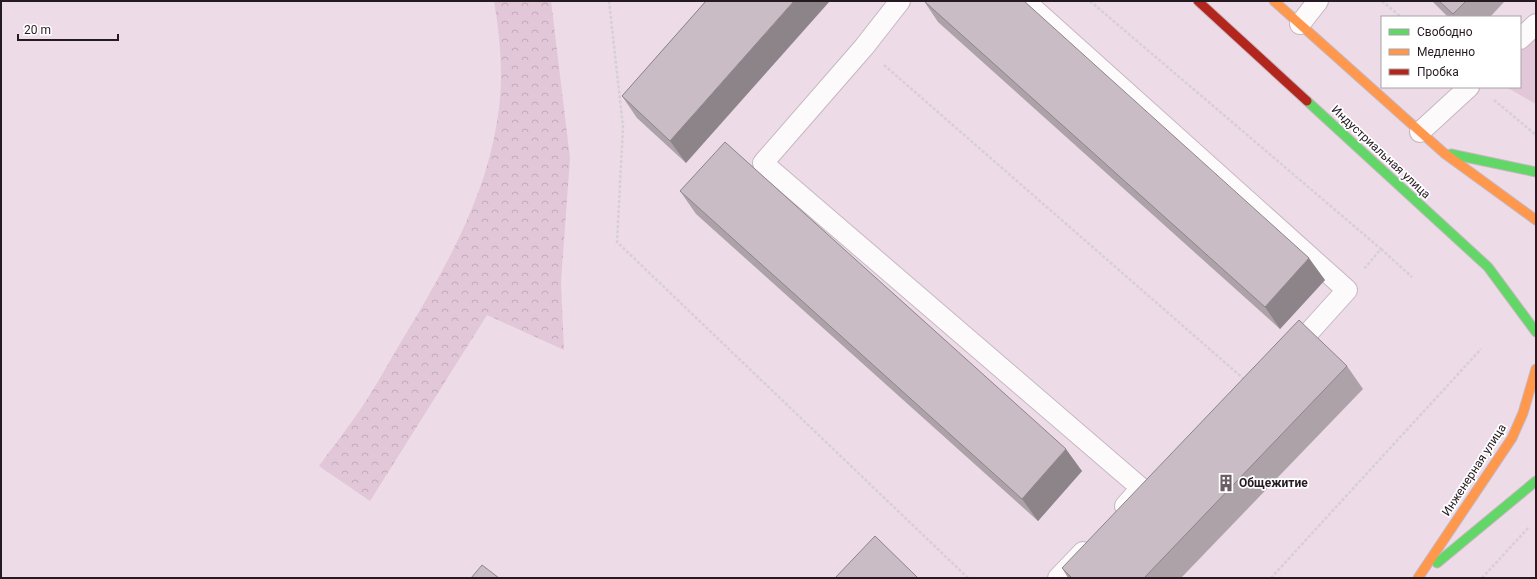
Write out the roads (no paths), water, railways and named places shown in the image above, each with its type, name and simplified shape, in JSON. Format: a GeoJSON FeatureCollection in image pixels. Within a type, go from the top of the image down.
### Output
{"type":"FeatureCollection","features":[{"type":"Feature","properties":{"kind":"street","name":"Индустриальная улица"},"geometry":{"type":"LineString","coordinates":[[1198,1],[1488,267],[1536,332]]}},
{"type":"Feature","properties":{"kind":"street"},"geometry":{"type":"LineString","coordinates":[[1274,1],[1444,153],[1536,220]]}},
{"type":"Feature","properties":{"kind":"street"},"geometry":{"type":"LineString","coordinates":[[1444,153],[1536,172]]}},
{"type":"Feature","properties":{"kind":"street","name":"Инженерная улица"},"geometry":{"type":"LineString","coordinates":[[1419,578],[1512,438],[1523,413],[1536,369]]}},
{"type":"Feature","properties":{"kind":"street","name":"Инженерная улица"},"geometry":{"type":"LineString","coordinates":[[1419,578],[1536,481]]}},
{"type":"Feature","properties":{"kind":"lane"},"geometry":{"type":"LineString","coordinates":[[900,1],[864,47],[763,163],[1148,483],[1110,522]]}},
{"type":"Feature","properties":{"kind":"lane"},"geometry":{"type":"LineString","coordinates":[[1025,1],[1347,290],[1278,367]]}},
{"type":"Feature","properties":{"kind":"lane"},"geometry":{"type":"LineString","coordinates":[[1300,24],[1318,1]]}},
{"type":"Feature","properties":{"kind":"lane"},"geometry":{"type":"LineString","coordinates":[[1521,38],[1536,24]]}},
{"type":"Feature","properties":{"kind":"lane"},"geometry":{"type":"LineString","coordinates":[[1420,132],[1468,88]]}},
{"type":"Feature","properties":{"kind":"lane"},"geometry":{"type":"LineString","coordinates":[[1058,578],[1095,539]]}},
{"type":"Feature","properties":{"kind":"place","name":"Общежитие"},"geometry":{"type":"Point","coordinates":[1226,483]}}]}
